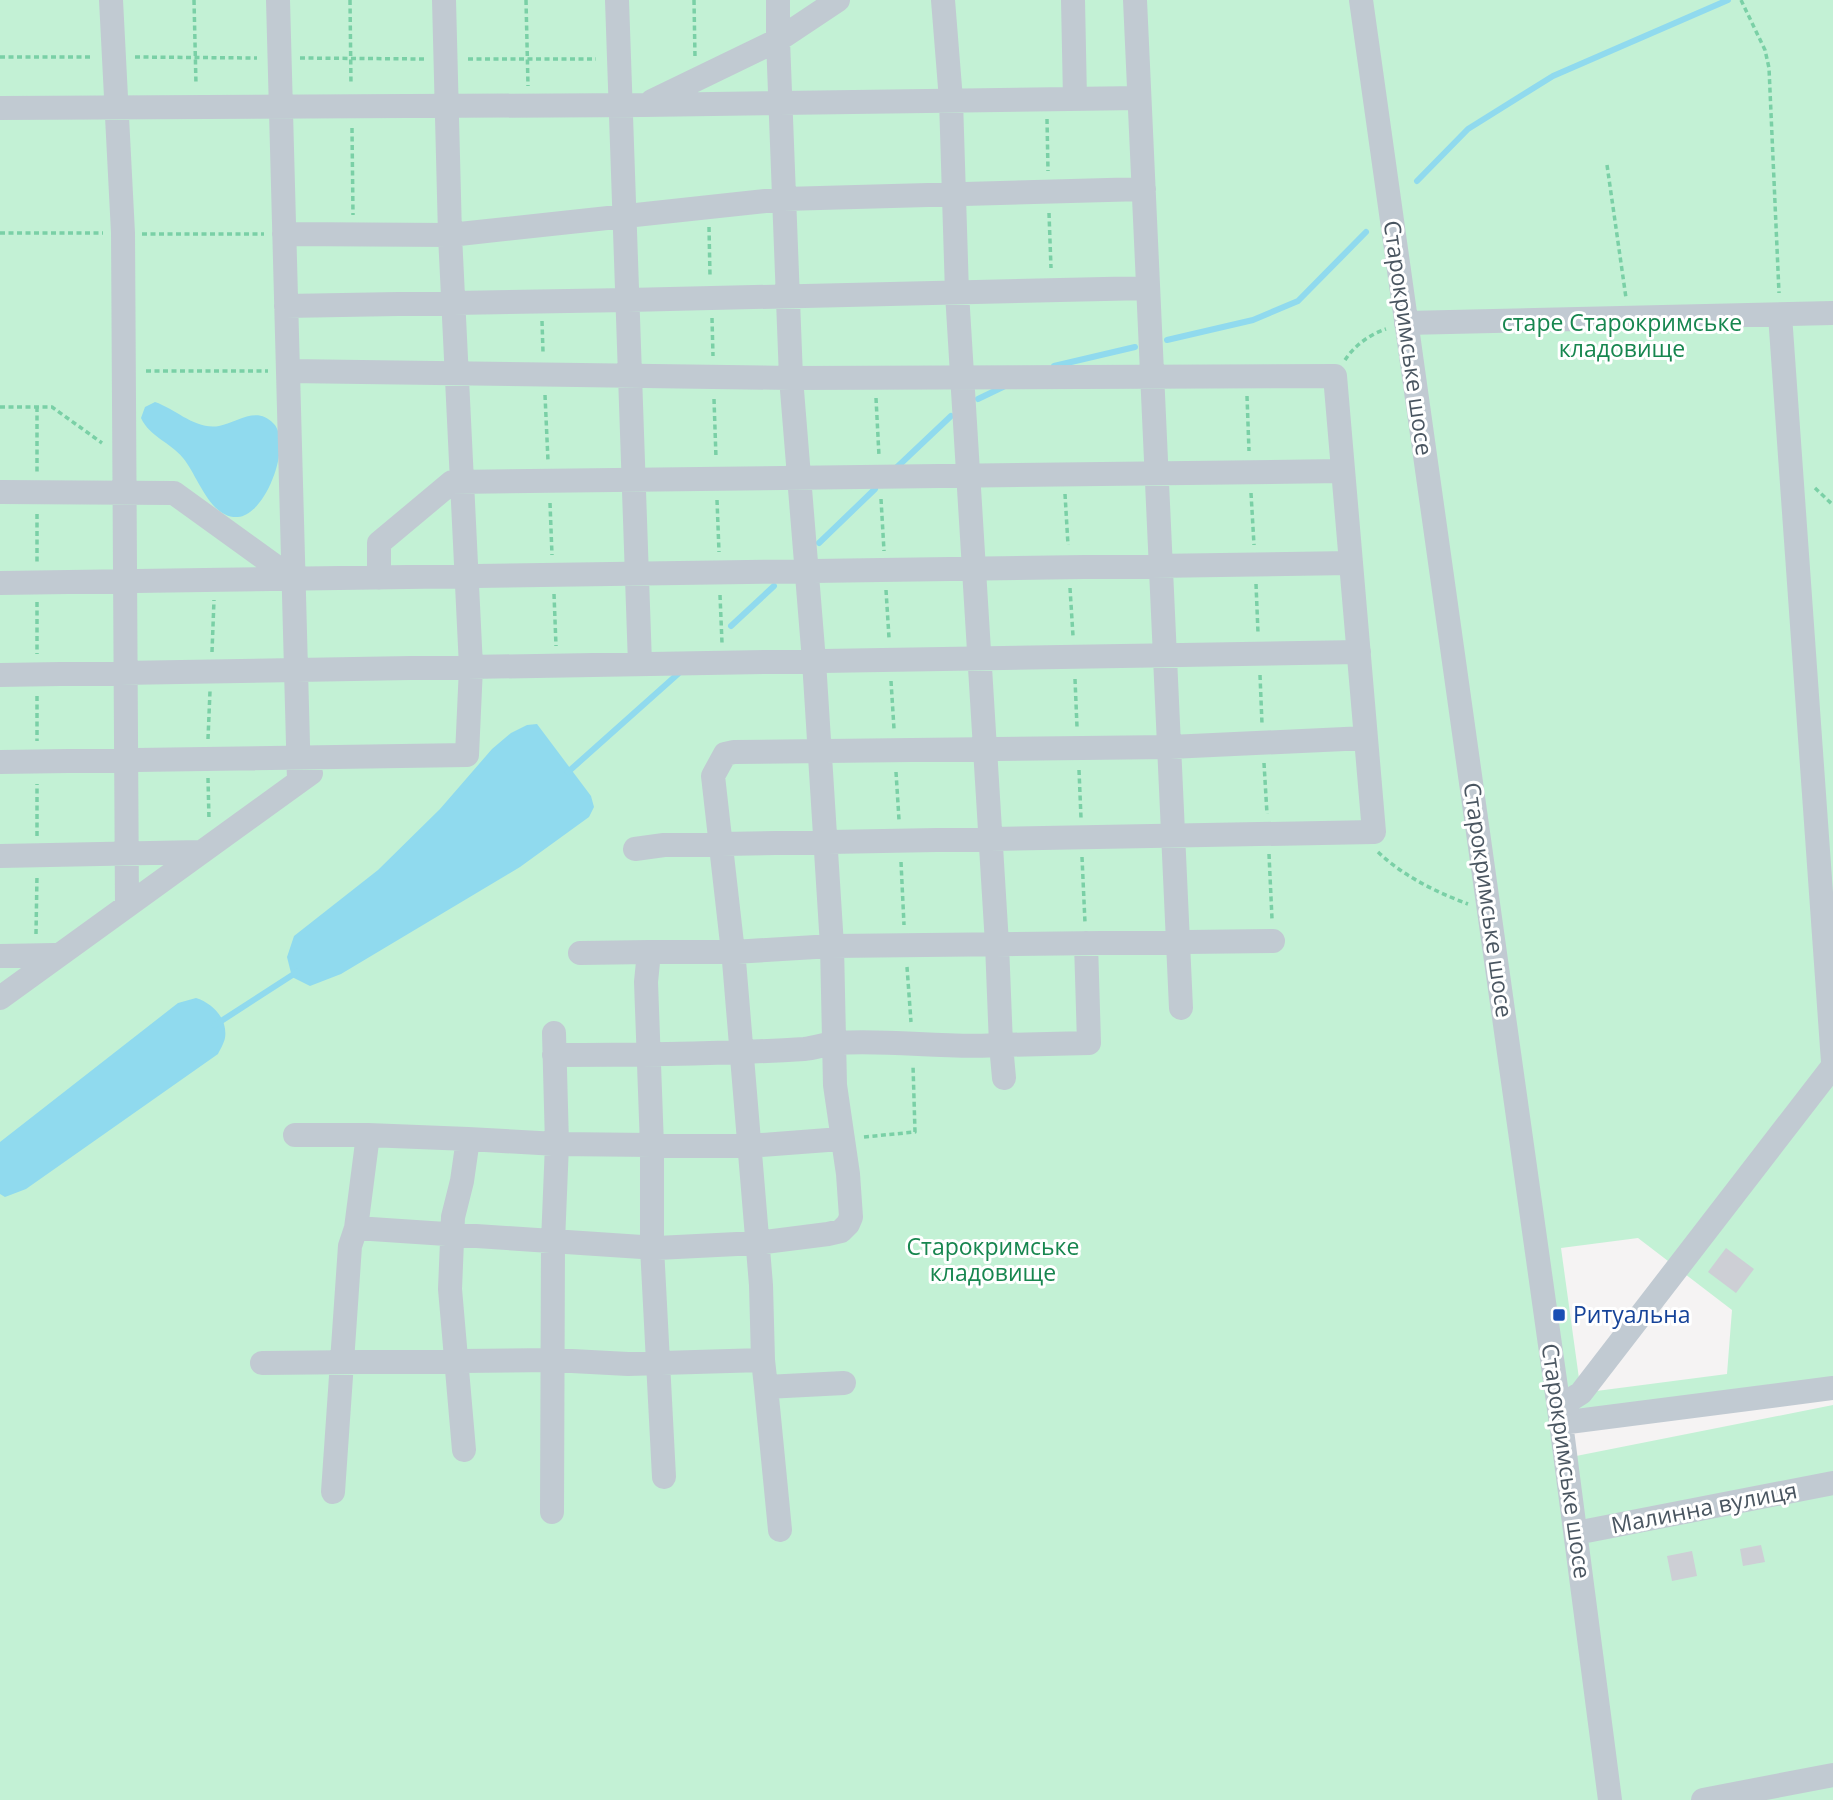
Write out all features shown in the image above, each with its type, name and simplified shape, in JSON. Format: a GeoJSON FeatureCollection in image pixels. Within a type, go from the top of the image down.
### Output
{"type":"FeatureCollection","features":[{"type":"Feature","properties":{"kind":"street"},"geometry":{"type":"LineString","coordinates":[[111,0],[123,233],[127,905]]}},
{"type":"Feature","properties":{"kind":"street"},"geometry":{"type":"LineString","coordinates":[[278,0],[299,769]]}},
{"type":"Feature","properties":{"kind":"street"},"geometry":{"type":"LineString","coordinates":[[0,998],[55,955],[205,849],[299,769],[333,757],[467,755],[471,667],[450,235],[444,0]]}},
{"type":"Feature","properties":{"kind":"street"},"geometry":{"type":"LineString","coordinates":[[617,0],[619,59],[633,105],[625,217],[640,664]]}},
{"type":"Feature","properties":{"kind":"street"},"geometry":{"type":"LineString","coordinates":[[356,1228],[652,1247],[757,1243],[828,1234],[841,1231],[851,1217],[848,1174],[835,1085],[832,946],[814,661],[791,378],[778,0]]}},
{"type":"Feature","properties":{"kind":"street"},"geometry":{"type":"LineString","coordinates":[[633,105],[695,80],[778,40],[838,0]]}},
{"type":"Feature","properties":{"kind":"street"},"geometry":{"type":"LineString","coordinates":[[943,0],[951,100],[957,293],[1004,1078]]}},
{"type":"Feature","properties":{"kind":"street"},"geometry":{"type":"LineString","coordinates":[[1073,0],[1075,99]]}},
{"type":"Feature","properties":{"kind":"street"},"geometry":{"type":"LineString","coordinates":[[1135,0],[1181,1008]]}},
{"type":"Feature","properties":{"kind":"street","name":"Старокримське шосе"},"geometry":{"type":"LineString","coordinates":[[1361,0],[1560,1415],[1610,1800]]}},
{"type":"Feature","properties":{"kind":"street"},"geometry":{"type":"LineString","coordinates":[[0,108],[633,105],[1139,98]]}},
{"type":"Feature","properties":{"kind":"street"},"geometry":{"type":"LineString","coordinates":[[284,234],[450,235],[784,199],[1144,190]]}},
{"type":"Feature","properties":{"kind":"street"},"geometry":{"type":"LineString","coordinates":[[286,306],[1148,288]]}},
{"type":"Feature","properties":{"kind":"street"},"geometry":{"type":"LineString","coordinates":[[1406,323],[1833,313]]}},
{"type":"Feature","properties":{"kind":"street"},"geometry":{"type":"LineString","coordinates":[[1560,1415],[1581,1393],[1833,1064],[1780,315]]}},
{"type":"Feature","properties":{"kind":"street"},"geometry":{"type":"LineString","coordinates":[[288,371],[791,378],[1335,376],[1374,832],[664,845],[635,849]]}},
{"type":"Feature","properties":{"kind":"street"},"geometry":{"type":"LineString","coordinates":[[379,578],[379,542],[452,482],[1343,471]]}},
{"type":"Feature","properties":{"kind":"street"},"geometry":{"type":"LineString","coordinates":[[0,492],[174,493],[293,579]]}},
{"type":"Feature","properties":{"kind":"street"},"geometry":{"type":"LineString","coordinates":[[0,583],[1351,563]]}},
{"type":"Feature","properties":{"kind":"street"},"geometry":{"type":"LineString","coordinates":[[0,675],[1359,652]]}},
{"type":"Feature","properties":{"kind":"street"},"geometry":{"type":"LineString","coordinates":[[780,1530],[763,1360],[761,1285],[733,952],[713,776],[725,754],[1170,747],[1366,738]]}},
{"type":"Feature","properties":{"kind":"street"},"geometry":{"type":"LineString","coordinates":[[0,762],[208,759],[299,769]]}},
{"type":"Feature","properties":{"kind":"street"},"geometry":{"type":"LineString","coordinates":[[0,856],[205,849]]}},
{"type":"Feature","properties":{"kind":"street"},"geometry":{"type":"LineString","coordinates":[[580,953],[733,952],[905,944],[1273,941]]}},
{"type":"Feature","properties":{"kind":"street"},"geometry":{"type":"LineString","coordinates":[[552,1512],[556,1144],[554,1044],[649,1055],[809,1049],[834,1043],[945,1047],[1089,1043],[1086,943]]}},
{"type":"Feature","properties":{"kind":"street"},"geometry":{"type":"LineString","coordinates":[[649,952],[646,982],[652,1146],[652,1247],[664,1477]]}},
{"type":"Feature","properties":{"kind":"street"},"geometry":{"type":"LineString","coordinates":[[0,956],[55,955]]}},
{"type":"Feature","properties":{"kind":"street"},"geometry":{"type":"LineString","coordinates":[[296,1135],[368,1135],[652,1146],[748,1146],[841,1139]]}},
{"type":"Feature","properties":{"kind":"street"},"geometry":{"type":"LineString","coordinates":[[333,1492],[350,1246],[356,1228],[368,1135]]}},
{"type":"Feature","properties":{"kind":"street"},"geometry":{"type":"LineString","coordinates":[[464,1450],[450,1289],[453,1217],[468,1139]]}},
{"type":"Feature","properties":{"kind":"street"},"geometry":{"type":"LineString","coordinates":[[262,1363],[553,1360],[628,1364],[763,1360]]}},
{"type":"Feature","properties":{"kind":"street"},"geometry":{"type":"LineString","coordinates":[[766,1387],[844,1383]]}},
{"type":"Feature","properties":{"kind":"street"},"geometry":{"type":"LineString","coordinates":[[1560,1415],[1833,1388]]}},
{"type":"Feature","properties":{"kind":"street","name":"Малинна вулиця"},"geometry":{"type":"LineString","coordinates":[[1576,1533],[1833,1483]]}},
{"type":"Feature","properties":{"kind":"street"},"geometry":{"type":"LineString","coordinates":[[1703,1800],[1833,1775]]}},
{"type":"Feature","properties":{"kind":"path"},"geometry":{"type":"LineString","coordinates":[[194,0],[196,107]]}},
{"type":"Feature","properties":{"kind":"path"},"geometry":{"type":"LineString","coordinates":[[526,0],[528,105]]}},
{"type":"Feature","properties":{"kind":"path"},"geometry":{"type":"LineString","coordinates":[[694,0],[695,80]]}},
{"type":"Feature","properties":{"kind":"path"},"geometry":{"type":"LineString","coordinates":[[1741,0],[1765,50],[1769,68],[1780,315]]}},
{"type":"Feature","properties":{"kind":"path"},"geometry":{"type":"LineString","coordinates":[[0,57],[619,59]]}},
{"type":"Feature","properties":{"kind":"path"},"geometry":{"type":"LineString","coordinates":[[1607,165],[1628,318]]}},
{"type":"Feature","properties":{"kind":"path"},"geometry":{"type":"LineString","coordinates":[[708,208],[723,663]]}},
{"type":"Feature","properties":{"kind":"path"},"geometry":{"type":"LineString","coordinates":[[1335,376],[1352,350],[1377,332],[1406,323]]}},
{"type":"Feature","properties":{"kind":"path"},"geometry":{"type":"LineString","coordinates":[[123,370],[288,371]]}},
{"type":"Feature","properties":{"kind":"path"},"geometry":{"type":"LineString","coordinates":[[841,1139],[915,1132],[875,378]]}},
{"type":"Feature","properties":{"kind":"path"},"geometry":{"type":"LineString","coordinates":[[0,407],[52,407],[124,459]]}},
{"type":"Feature","properties":{"kind":"path"},"geometry":{"type":"LineString","coordinates":[[1064,475],[1086,943]]}},
{"type":"Feature","properties":{"kind":"path"},"geometry":{"type":"LineString","coordinates":[[205,849],[215,580]]}},
{"type":"Feature","properties":{"kind":"path"},"geometry":{"type":"LineString","coordinates":[[1356,832],[1388,862],[1440,893],[1489,911]]}},
{"type":"Feature","properties":{"kind":"green space","name":"Старокримське кладовище"},"geometry":{"type":"Polygon","coordinates":[[[0,0],[1833,0],[1833,1388],[1562,1423],[1566,1458],[1833,1405],[1833,1800],[0,1800],[0,0]],[[1638,1238],[1561,1248],[1581,1393],[1727,1374],[1732,1310],[1638,1238]]]}},
{"type":"Feature","properties":{"kind":"water"},"geometry":{"type":"Polygon","coordinates":[[[155,402],[202,425],[219,426],[254,415],[268,418],[279,434],[280,447],[273,477],[258,504],[238,517],[228,516],[212,504],[183,458],[150,430],[141,418],[145,407],[155,402]]]}},
{"type":"Feature","properties":{"kind":"water"},"geometry":{"type":"Polygon","coordinates":[[[537,724],[591,796],[594,807],[589,817],[520,867],[341,974],[310,986],[292,977],[287,957],[294,936],[378,870],[440,809],[492,749],[511,733],[527,725],[537,724]]]}},
{"type":"Feature","properties":{"kind":"water"},"geometry":{"type":"Polygon","coordinates":[[[196,998],[218,1012],[224,1024],[225,1038],[218,1054],[26,1189],[5,1197],[0,1194],[0,1142],[178,1003],[196,998]]]}},
{"type":"Feature","properties":{"kind":"building"},"geometry":{"type":"Polygon","coordinates":[[[1726,1248],[1754,1269],[1736,1293],[1708,1272],[1726,1248]]]}},
{"type":"Feature","properties":{"kind":"building"},"geometry":{"type":"Polygon","coordinates":[[[1761,1545],[1765,1562],[1743,1566],[1740,1549],[1761,1545]]]}},
{"type":"Feature","properties":{"kind":"building"},"geometry":{"type":"Polygon","coordinates":[[[1692,1551],[1697,1576],[1672,1581],[1667,1556],[1692,1551]]]}},
{"type":"Feature","properties":{"kind":"waterway"},"geometry":{"type":"LineString","coordinates":[[1417,181],[1468,129],[1553,76],[1728,0]]}},
{"type":"Feature","properties":{"kind":"waterway"},"geometry":{"type":"LineString","coordinates":[[1167,340],[1253,320],[1298,301],[1366,232]]}},
{"type":"Feature","properties":{"kind":"waterway"},"geometry":{"type":"LineString","coordinates":[[1054,366],[1135,347]]}},
{"type":"Feature","properties":{"kind":"waterway"},"geometry":{"type":"LineString","coordinates":[[978,399],[1005,386]]}},
{"type":"Feature","properties":{"kind":"waterway"},"geometry":{"type":"LineString","coordinates":[[895,469],[951,416]]}},
{"type":"Feature","properties":{"kind":"waterway"},"geometry":{"type":"LineString","coordinates":[[819,543],[875,489]]}},
{"type":"Feature","properties":{"kind":"waterway"},"geometry":{"type":"LineString","coordinates":[[731,626],[774,586]]}},
{"type":"Feature","properties":{"kind":"waterway"},"geometry":{"type":"LineString","coordinates":[[568,772],[679,673]]}},
{"type":"Feature","properties":{"kind":"waterway"},"geometry":{"type":"LineString","coordinates":[[215,1025],[297,972]]}},
{"type":"Feature","properties":{"kind":"place","name":"Ритуальна"},"geometry":{"type":"Point","coordinates":[1559,1315]}},
{"type":"Feature","properties":{"kind":"park label","name":"старе Старокримське кладовище"},"geometry":{"type":"Point","coordinates":[1622,336]}}]}
